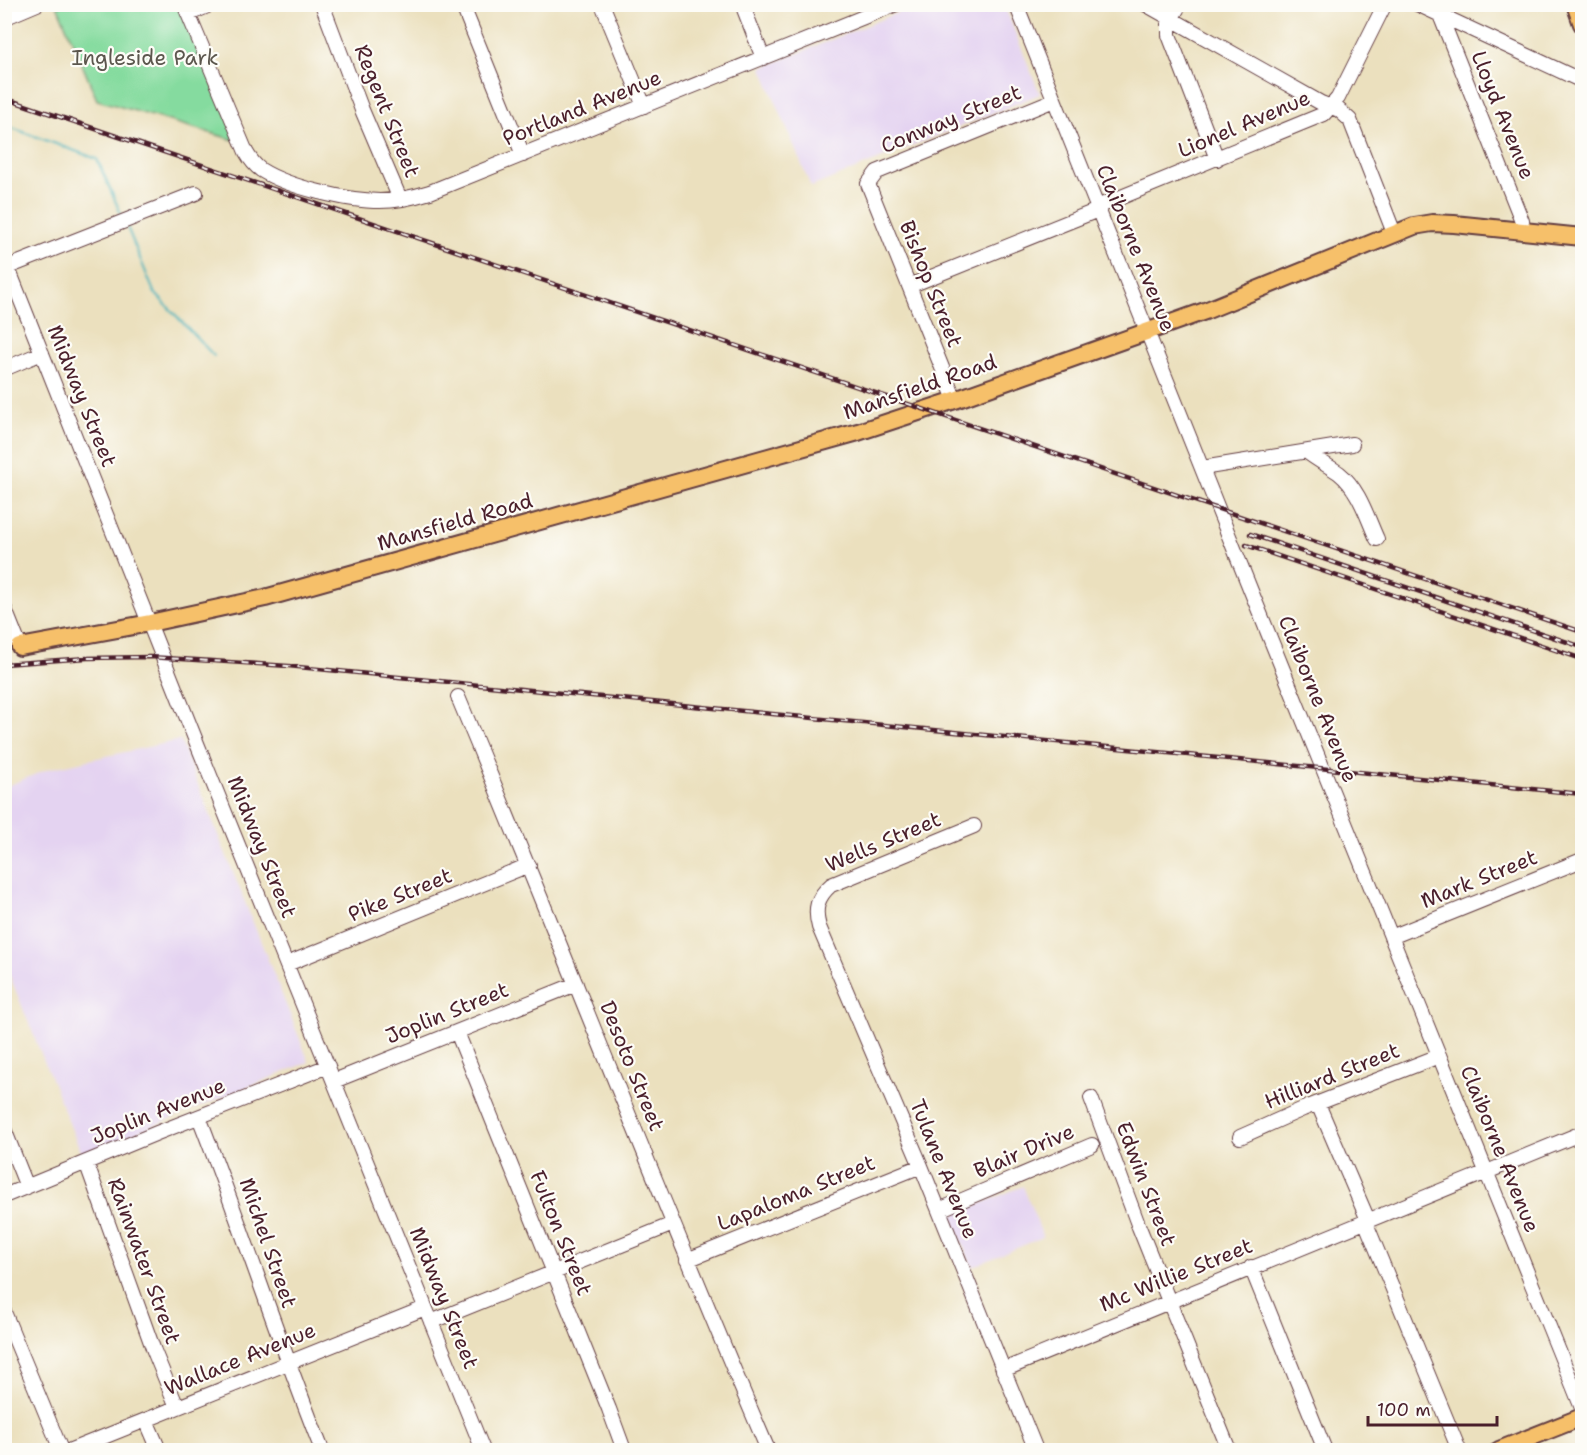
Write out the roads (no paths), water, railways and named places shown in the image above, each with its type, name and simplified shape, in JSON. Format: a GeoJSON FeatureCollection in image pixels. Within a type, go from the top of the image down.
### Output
{"type":"FeatureCollection","features":[{"type":"Feature","properties":{"kind":"main road"},"geometry":{"type":"LineString","coordinates":[[1575,4],[1582,24]]}},
{"type":"Feature","properties":{"kind":"main road","name":"Mansfield Road"},"geometry":{"type":"LineString","coordinates":[[12,647],[82,643],[152,627],[265,598],[858,432],[956,400],[1205,311],[1414,226],[1432,223],[1582,237]]}},
{"type":"Feature","properties":{"kind":"main road"},"geometry":{"type":"LineString","coordinates":[[1499,1450],[1582,1417]]}},
{"type":"Feature","properties":{"kind":"street"},"geometry":{"type":"LineString","coordinates":[[4,18],[37,4]]}},
{"type":"Feature","properties":{"kind":"street"},"geometry":{"type":"LineString","coordinates":[[187,9],[212,4]]}},
{"type":"Feature","properties":{"kind":"street","name":"Regent Street"},"geometry":{"type":"LineString","coordinates":[[322,4],[362,110],[400,200]]}},
{"type":"Feature","properties":{"kind":"street"},"geometry":{"type":"LineString","coordinates":[[462,4],[523,155]]}},
{"type":"Feature","properties":{"kind":"street"},"geometry":{"type":"LineString","coordinates":[[602,4],[644,106]]}},
{"type":"Feature","properties":{"kind":"street"},"geometry":{"type":"LineString","coordinates":[[742,4],[763,58]]}},
{"type":"Feature","properties":{"kind":"street","name":"Claiborne Avenue"},"geometry":{"type":"LineString","coordinates":[[1016,4],[1582,1408]]}},
{"type":"Feature","properties":{"kind":"street"},"geometry":{"type":"LineString","coordinates":[[1145,4],[1343,112],[1354,129],[1394,233]]}},
{"type":"Feature","properties":{"kind":"street"},"geometry":{"type":"LineString","coordinates":[[1180,4],[1171,19],[1169,35],[1217,159]]}},
{"type":"Feature","properties":{"kind":"street","name":"Lionel Avenue"},"geometry":{"type":"LineString","coordinates":[[909,286],[1315,119],[1332,108],[1385,4]]}},
{"type":"Feature","properties":{"kind":"street"},"geometry":{"type":"LineString","coordinates":[[1417,4],[1582,81]]}},
{"type":"Feature","properties":{"kind":"street","name":"Portland Avenue"},"geometry":{"type":"LineString","coordinates":[[187,9],[246,152],[255,166],[306,188],[363,200],[400,200],[430,192],[523,155],[887,6]]}},
{"type":"Feature","properties":{"kind":"street","name":"Lloyd Avenue"},"geometry":{"type":"LineString","coordinates":[[1440,15],[1522,221],[1523,232]]}},
{"type":"Feature","properties":{"kind":"street","name":"Conway Street"},"geometry":{"type":"LineString","coordinates":[[868,184],[877,172],[1054,100]]}},
{"type":"Feature","properties":{"kind":"street","name":"Bishop Street"},"geometry":{"type":"LineString","coordinates":[[868,184],[956,400]]}},
{"type":"Feature","properties":{"kind":"street"},"geometry":{"type":"LineString","coordinates":[[6,263],[196,193]]}},
{"type":"Feature","properties":{"kind":"street","name":"Midway Street"},"geometry":{"type":"LineString","coordinates":[[6,263],[483,1450]]}},
{"type":"Feature","properties":{"kind":"street"},"geometry":{"type":"LineString","coordinates":[[4,369],[42,353]]}},
{"type":"Feature","properties":{"kind":"street"},"geometry":{"type":"LineString","coordinates":[[1202,468],[1352,444]]}},
{"type":"Feature","properties":{"kind":"street"},"geometry":{"type":"LineString","coordinates":[[1307,452],[1339,473],[1348,483],[1359,500],[1377,539]]}},
{"type":"Feature","properties":{"kind":"street"},"geometry":{"type":"LineString","coordinates":[[4,607],[12,647]]}},
{"type":"Feature","properties":{"kind":"street","name":"Desoto Street"},"geometry":{"type":"LineString","coordinates":[[458,697],[529,865],[687,1260],[768,1450]]}},
{"type":"Feature","properties":{"kind":"street","name":"Wells Street"},"geometry":{"type":"LineString","coordinates":[[816,905],[824,891],[838,881],[974,826]]}},
{"type":"Feature","properties":{"kind":"street","name":"Mark Street"},"geometry":{"type":"LineString","coordinates":[[1391,937],[1582,860]]}},
{"type":"Feature","properties":{"kind":"street","name":"Pike Street"},"geometry":{"type":"LineString","coordinates":[[286,964],[529,865]]}},
{"type":"Feature","properties":{"kind":"street","name":"Tulane Avenue"},"geometry":{"type":"LineString","coordinates":[[816,905],[819,927],[921,1166],[1036,1450]]}},
{"type":"Feature","properties":{"kind":"street","name":"Joplin Street"},"geometry":{"type":"LineString","coordinates":[[334,1081],[576,984]]}},
{"type":"Feature","properties":{"kind":"street","name":"Fulton Street"},"geometry":{"type":"LineString","coordinates":[[457,1032],[624,1450]]}},
{"type":"Feature","properties":{"kind":"street","name":"Hilliard Street"},"geometry":{"type":"LineString","coordinates":[[1240,1137],[1439,1056]]}},
{"type":"Feature","properties":{"kind":"street","name":"Joplin Avenue"},"geometry":{"type":"LineString","coordinates":[[4,1196],[328,1066]]}},
{"type":"Feature","properties":{"kind":"street","name":"Edwin Street"},"geometry":{"type":"LineString","coordinates":[[1091,1098],[1168,1301],[1229,1450]]}},
{"type":"Feature","properties":{"kind":"street"},"geometry":{"type":"LineString","coordinates":[[1318,1104],[1459,1450]]}},
{"type":"Feature","properties":{"kind":"street","name":"Michel Street"},"geometry":{"type":"LineString","coordinates":[[200,1117],[264,1290],[287,1363],[322,1450]]}},
{"type":"Feature","properties":{"kind":"street"},"geometry":{"type":"LineString","coordinates":[[4,1129],[27,1187]]}},
{"type":"Feature","properties":{"kind":"street","name":"Mc Willie Street"},"geometry":{"type":"LineString","coordinates":[[1003,1370],[1582,1133]]}},
{"type":"Feature","properties":{"kind":"street","name":"Blair Drive"},"geometry":{"type":"LineString","coordinates":[[939,1210],[1092,1145]]}},
{"type":"Feature","properties":{"kind":"street","name":"Rainwater Street"},"geometry":{"type":"LineString","coordinates":[[86,1162],[154,1351],[177,1407]]}},
{"type":"Feature","properties":{"kind":"street","name":"Lapaloma Street"},"geometry":{"type":"LineString","coordinates":[[687,1260],[921,1166]]}},
{"type":"Feature","properties":{"kind":"street"},"geometry":{"type":"LineString","coordinates":[[431,1322],[673,1224]]}},
{"type":"Feature","properties":{"kind":"street"},"geometry":{"type":"LineString","coordinates":[[1251,1267],[1325,1450]]}},
{"type":"Feature","properties":{"kind":"street","name":"Wallace Avenue"},"geometry":{"type":"LineString","coordinates":[[71,1450],[425,1308]]}},
{"type":"Feature","properties":{"kind":"street"},"geometry":{"type":"LineString","coordinates":[[4,1312],[61,1450]]}},
{"type":"Feature","properties":{"kind":"street"},"geometry":{"type":"LineString","coordinates":[[146,1420],[159,1450]]}},
{"type":"Feature","properties":{"kind":"waterway"},"geometry":{"type":"LineString","coordinates":[[4,125],[97,159],[121,214]]}},
{"type":"Feature","properties":{"kind":"waterway"},"geometry":{"type":"LineString","coordinates":[[127,227],[154,292],[214,356]]}},
{"type":"Feature","properties":{"kind":"railway"},"geometry":{"type":"LineString","coordinates":[[4,98],[1582,632]]}},
{"type":"Feature","properties":{"kind":"railway"},"geometry":{"type":"LineString","coordinates":[[1250,534],[1582,647]]}},
{"type":"Feature","properties":{"kind":"railway"},"geometry":{"type":"LineString","coordinates":[[1246,545],[1582,659]]}},
{"type":"Feature","properties":{"kind":"railway"},"geometry":{"type":"LineString","coordinates":[[4,664],[87,658],[150,657],[288,666],[1582,794]]}},
{"type":"Feature","properties":{"kind":"park label","name":"Ingleside Park"},"geometry":{"type":"Point","coordinates":[145,58]}}]}
